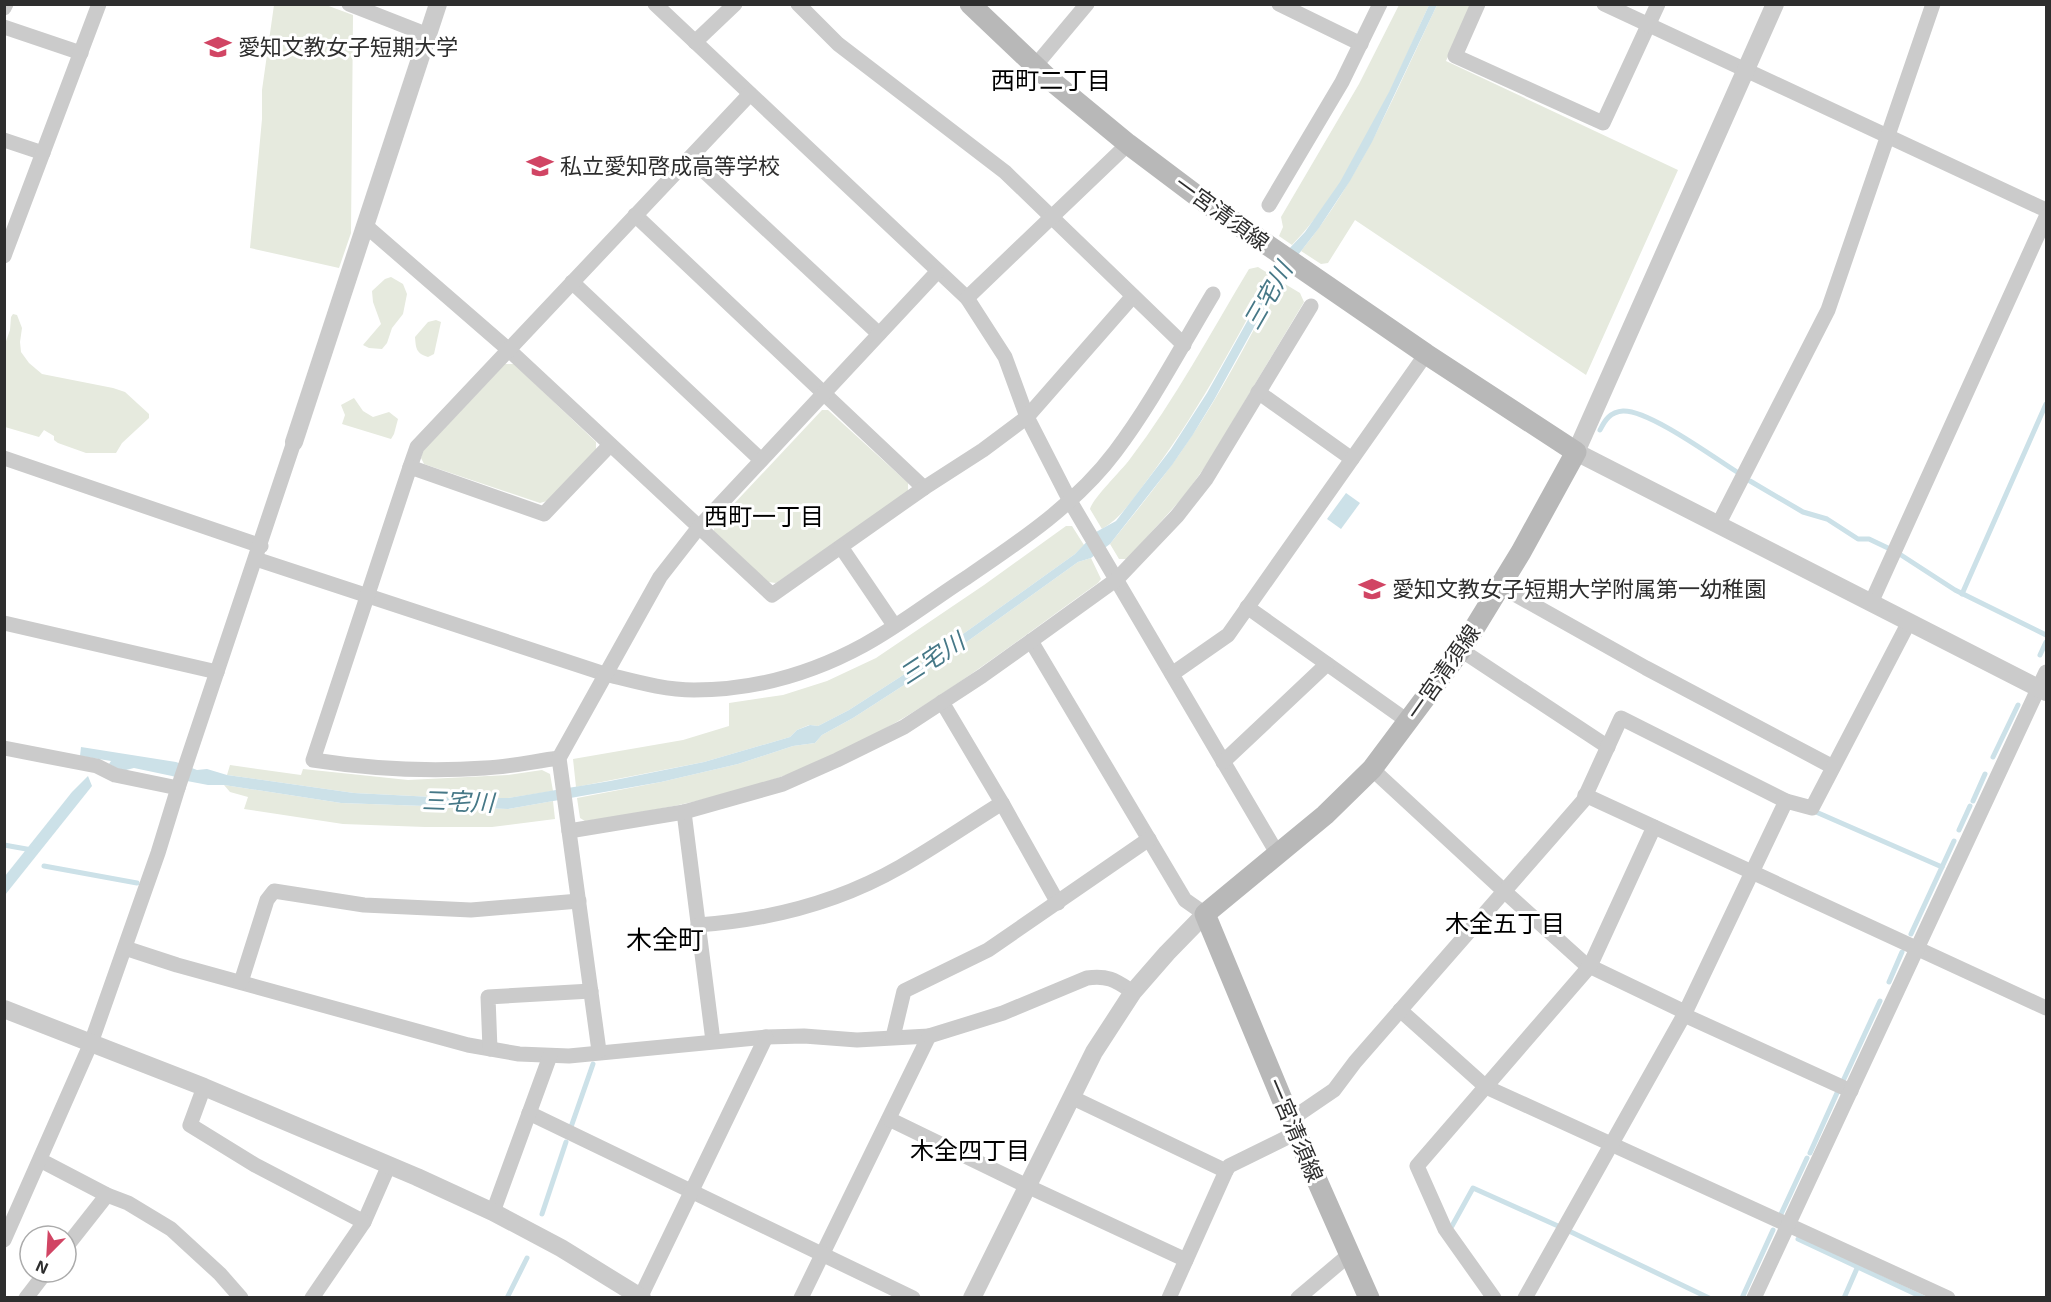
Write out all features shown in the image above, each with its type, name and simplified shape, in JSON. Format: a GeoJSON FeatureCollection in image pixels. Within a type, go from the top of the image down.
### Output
{"type":"FeatureCollection","features":[{"type":"Feature","properties":{"kind":"main road","name":"一宮清須線"},"geometry":{"type":"LineString","coordinates":[[970,4],[1035,66],[1128,144],[1205,202],[1426,354],[1576,452],[1526,543],[1461,650],[1372,769],[1325,815],[1204,914],[1293,1126],[1369,1298]]}},
{"type":"Feature","properties":{"kind":"street"},"geometry":{"type":"LineString","coordinates":[[5,253],[99,4]]}},
{"type":"Feature","properties":{"kind":"street"},"geometry":{"type":"LineString","coordinates":[[350,4],[428,35]]}},
{"type":"Feature","properties":{"kind":"street"},"geometry":{"type":"LineString","coordinates":[[4,1240],[91,1043],[125,948],[259,553],[438,4]]}},
{"type":"Feature","properties":{"kind":"street"},"geometry":{"type":"LineString","coordinates":[[655,4],[967,298],[1005,357],[1027,417],[1070,501],[1277,853]]}},
{"type":"Feature","properties":{"kind":"street"},"geometry":{"type":"LineString","coordinates":[[695,42],[735,4]]}},
{"type":"Feature","properties":{"kind":"street"},"geometry":{"type":"LineString","coordinates":[[798,4],[838,44],[1005,172],[1184,345]]}},
{"type":"Feature","properties":{"kind":"street"},"geometry":{"type":"LineString","coordinates":[[1035,66],[1087,4]]}},
{"type":"Feature","properties":{"kind":"street"},"geometry":{"type":"LineString","coordinates":[[1279,4],[1361,44]]}},
{"type":"Feature","properties":{"kind":"street"},"geometry":{"type":"LineString","coordinates":[[1269,205],[1342,82],[1380,4]]}},
{"type":"Feature","properties":{"kind":"street"},"geometry":{"type":"LineString","coordinates":[[1478,4],[1455,56],[1602,123],[1658,4]]}},
{"type":"Feature","properties":{"kind":"street"},"geometry":{"type":"LineString","coordinates":[[1604,4],[2046,210]]}},
{"type":"Feature","properties":{"kind":"street"},"geometry":{"type":"LineString","coordinates":[[1754,1298],[2044,684],[1909,622],[1576,452],[1775,4]]}},
{"type":"Feature","properties":{"kind":"street"},"geometry":{"type":"LineString","coordinates":[[1718,525],[1828,310],[1934,4]]}},
{"type":"Feature","properties":{"kind":"street"},"geometry":{"type":"LineString","coordinates":[[4,27],[81,53]]}},
{"type":"Feature","properties":{"kind":"street"},"geometry":{"type":"LineString","coordinates":[[560,762],[416,771],[313,760],[417,447],[750,94]]}},
{"type":"Feature","properties":{"kind":"street"},"geometry":{"type":"LineString","coordinates":[[4,140],[43,153]]}},
{"type":"Feature","properties":{"kind":"street"},"geometry":{"type":"LineString","coordinates":[[967,298],[1128,144]]}},
{"type":"Feature","properties":{"kind":"street"},"geometry":{"type":"LineString","coordinates":[[690,158],[879,334]]}},
{"type":"Feature","properties":{"kind":"street"},"geometry":{"type":"LineString","coordinates":[[635,215],[924,488]]}},
{"type":"Feature","properties":{"kind":"street"},"geometry":{"type":"LineString","coordinates":[[1871,603],[2046,216]]}},
{"type":"Feature","properties":{"kind":"street"},"geometry":{"type":"LineString","coordinates":[[366,226],[509,350],[772,595],[1027,417],[1133,296]]}},
{"type":"Feature","properties":{"kind":"street"},"geometry":{"type":"LineString","coordinates":[[599,1051],[560,762],[605,674],[660,577],[699,527],[938,271]]}},
{"type":"Feature","properties":{"kind":"street"},"geometry":{"type":"LineString","coordinates":[[572,282],[761,460]]}},
{"type":"Feature","properties":{"kind":"street"},"geometry":{"type":"LineString","coordinates":[[4,458],[259,553],[367,597],[605,674],[642,684],[693,690],[766,683],[817,668],[865,645],[1014,546],[1070,501],[1114,454],[1184,345],[1213,294]]}},
{"type":"Feature","properties":{"kind":"street"},"geometry":{"type":"LineString","coordinates":[[568,824],[684,812],[783,784],[904,727],[1031,641],[1113,574],[1177,516],[1206,479],[1311,306]]}},
{"type":"Feature","properties":{"kind":"street"},"geometry":{"type":"LineString","coordinates":[[1172,674],[1228,635],[1426,354]]}},
{"type":"Feature","properties":{"kind":"street"},"geometry":{"type":"LineString","coordinates":[[1258,392],[1352,459]]}},
{"type":"Feature","properties":{"kind":"street"},"geometry":{"type":"LineString","coordinates":[[410,467],[544,514],[610,445]]}},
{"type":"Feature","properties":{"kind":"street"},"geometry":{"type":"LineString","coordinates":[[841,547],[894,625]]}},
{"type":"Feature","properties":{"kind":"street"},"geometry":{"type":"LineString","coordinates":[[1500,586],[1646,668],[1833,767]]}},
{"type":"Feature","properties":{"kind":"street"},"geometry":{"type":"LineString","coordinates":[[1247,608],[1409,722]]}},
{"type":"Feature","properties":{"kind":"street"},"geometry":{"type":"LineString","coordinates":[[1169,1298],[1229,1166],[1293,1126],[1334,1090],[1355,1062],[1583,801],[1621,718],[1786,801],[1812,808],[1909,622]]}},
{"type":"Feature","properties":{"kind":"street"},"geometry":{"type":"LineString","coordinates":[[4,623],[217,672]]}},
{"type":"Feature","properties":{"kind":"street"},"geometry":{"type":"LineString","coordinates":[[972,1298],[1094,1052],[1133,992],[1204,914],[1185,900],[1031,641]]}},
{"type":"Feature","properties":{"kind":"street"},"geometry":{"type":"LineString","coordinates":[[1461,650],[1608,747]]}},
{"type":"Feature","properties":{"kind":"street"},"geometry":{"type":"LineString","coordinates":[[1223,762],[1327,664]]}},
{"type":"Feature","properties":{"kind":"street"},"geometry":{"type":"LineString","coordinates":[[942,702],[1058,903]]}},
{"type":"Feature","properties":{"kind":"street"},"geometry":{"type":"LineString","coordinates":[[4,748],[97,766],[115,775],[178,788]]}},
{"type":"Feature","properties":{"kind":"street"},"geometry":{"type":"LineString","coordinates":[[1372,769],[1504,891],[1590,966],[1851,1091]]}},
{"type":"Feature","properties":{"kind":"street"},"geometry":{"type":"LineString","coordinates":[[1585,795],[2046,1008]]}},
{"type":"Feature","properties":{"kind":"street"},"geometry":{"type":"LineString","coordinates":[[1526,1298],[1685,1013],[1786,801]]}},
{"type":"Feature","properties":{"kind":"street"},"geometry":{"type":"LineString","coordinates":[[698,925],[733,923],[788,912],[842,895],[899,868],[1002,803]]}},
{"type":"Feature","properties":{"kind":"street"},"geometry":{"type":"LineString","coordinates":[[684,812],[713,1041]]}},
{"type":"Feature","properties":{"kind":"street"},"geometry":{"type":"LineString","coordinates":[[1494,1298],[1445,1228],[1418,1166],[1590,966],[1654,827]]}},
{"type":"Feature","properties":{"kind":"street"},"geometry":{"type":"LineString","coordinates":[[893,1037],[904,991],[988,950],[1149,839]]}},
{"type":"Feature","properties":{"kind":"street"},"geometry":{"type":"LineString","coordinates":[[241,982],[267,900],[274,891],[364,905],[471,909],[579,901]]}},
{"type":"Feature","properties":{"kind":"street"},"geometry":{"type":"LineString","coordinates":[[125,948],[177,965],[457,1042],[519,1054],[550,1056],[766,1037],[804,1036],[857,1040],[929,1036],[1004,1013],[1087,978],[1101,976],[1111,978],[1133,992]]}},
{"type":"Feature","properties":{"kind":"street"},"geometry":{"type":"LineString","coordinates":[[490,1049],[488,997],[591,991]]}},
{"type":"Feature","properties":{"kind":"street"},"geometry":{"type":"LineString","coordinates":[[4,1009],[204,1087],[389,1165],[493,1212],[561,1248],[640,1297],[766,1037]]}},
{"type":"Feature","properties":{"kind":"street"},"geometry":{"type":"LineString","coordinates":[[1400,1010],[1486,1087],[1942,1296]]}},
{"type":"Feature","properties":{"kind":"street"},"geometry":{"type":"LineString","coordinates":[[801,1298],[929,1036]]}},
{"type":"Feature","properties":{"kind":"street"},"geometry":{"type":"LineString","coordinates":[[493,1212],[550,1056]]}},
{"type":"Feature","properties":{"kind":"street"},"geometry":{"type":"LineString","coordinates":[[204,1087],[190,1125],[255,1165],[364,1222]]}},
{"type":"Feature","properties":{"kind":"street"},"geometry":{"type":"LineString","coordinates":[[1071,1097],[1226,1171]]}},
{"type":"Feature","properties":{"kind":"street"},"geometry":{"type":"LineString","coordinates":[[529,1113],[913,1298]]}},
{"type":"Feature","properties":{"kind":"street"},"geometry":{"type":"LineString","coordinates":[[889,1119],[1186,1260]]}},
{"type":"Feature","properties":{"kind":"street"},"geometry":{"type":"LineString","coordinates":[[40,1160],[107,1195],[128,1203],[171,1229],[241,1298]]}},
{"type":"Feature","properties":{"kind":"street"},"geometry":{"type":"LineString","coordinates":[[312,1298],[364,1222],[389,1165]]}},
{"type":"Feature","properties":{"kind":"street"},"geometry":{"type":"LineString","coordinates":[[78,1232],[107,1195]]}},
{"type":"Feature","properties":{"kind":"street"},"geometry":{"type":"LineString","coordinates":[[1298,1298],[1350,1254]]}},
{"type":"Feature","properties":{"kind":"street"},"geometry":{"type":"LineString","coordinates":[[26,1298],[37,1284]]}},
{"type":"Feature","properties":{"kind":"shaded area"},"geometry":{"type":"Polygon","coordinates":[[[274,5],[326,5],[353,15],[351,233],[339,268],[250,248],[262,119],[262,90],[274,5]]]}},
{"type":"Feature","properties":{"kind":"shaded area"},"geometry":{"type":"Polygon","coordinates":[[[1399,5],[1429,5],[1386,99],[1353,162],[1335,191],[1292,245],[1279,236],[1283,227],[1281,217],[1359,84],[1399,5]]]}},
{"type":"Feature","properties":{"kind":"shaded area"},"geometry":{"type":"Polygon","coordinates":[[[1437,5],[1471,5],[1446,61],[1678,170],[1586,375],[1355,220],[1328,263],[1321,264],[1301,251],[1342,194],[1360,163],[1437,5]]]}},
{"type":"Feature","properties":{"kind":"shaded area"},"geometry":{"type":"Polygon","coordinates":[[[1258,267],[1271,275],[1212,382],[1180,433],[1135,496],[1121,514],[1102,529],[1090,509],[1092,504],[1130,459],[1162,413],[1249,269],[1258,267]]]}},
{"type":"Feature","properties":{"kind":"shaded area"},"geometry":{"type":"Polygon","coordinates":[[[391,277],[403,284],[407,294],[403,314],[392,328],[387,343],[382,349],[369,348],[363,345],[381,324],[373,302],[372,291],[385,279],[391,277]]]}},
{"type":"Feature","properties":{"kind":"shaded area"},"geometry":{"type":"Polygon","coordinates":[[[1280,281],[1300,293],[1304,302],[1209,461],[1185,495],[1127,559],[1119,559],[1110,544],[1162,478],[1203,418],[1280,281]]]}},
{"type":"Feature","properties":{"kind":"shaded area"},"geometry":{"type":"Polygon","coordinates":[[[13,314],[17,315],[22,328],[21,352],[29,363],[42,374],[125,392],[149,414],[149,418],[122,443],[116,453],[86,453],[58,443],[54,440],[54,436],[44,430],[39,437],[5,427],[5,344],[13,314]]]}},
{"type":"Feature","properties":{"kind":"shaded area"},"geometry":{"type":"Polygon","coordinates":[[[436,320],[441,322],[434,354],[428,357],[417,350],[415,337],[428,322],[436,320]]]}},
{"type":"Feature","properties":{"kind":"shaded area"},"geometry":{"type":"Polygon","coordinates":[[[505,364],[514,364],[596,442],[596,450],[547,501],[540,503],[424,464],[421,458],[423,451],[505,364]]]}},
{"type":"Feature","properties":{"kind":"shaded area"},"geometry":{"type":"Polygon","coordinates":[[[354,398],[363,411],[373,417],[389,412],[398,419],[391,439],[342,424],[345,415],[341,405],[354,398]]]}},
{"type":"Feature","properties":{"kind":"shaded area"},"geometry":{"type":"Polygon","coordinates":[[[822,410],[828,410],[908,483],[908,492],[776,583],[768,582],[714,531],[714,525],[822,410]]]}},
{"type":"Feature","properties":{"kind":"shaded area"},"geometry":{"type":"Polygon","coordinates":[[[1066,526],[1072,526],[1084,545],[1075,554],[928,659],[849,710],[818,726],[809,725],[797,730],[790,737],[704,762],[576,787],[573,759],[683,740],[729,726],[729,703],[783,695],[827,681],[876,658],[1066,526]]]}},
{"type":"Feature","properties":{"kind":"shaded area"},"geometry":{"type":"Polygon","coordinates":[[[1091,558],[1101,579],[1098,583],[925,705],[852,747],[786,775],[730,793],[643,812],[585,821],[580,818],[577,798],[661,782],[738,764],[793,746],[815,743],[822,735],[853,718],[929,669],[1078,562],[1091,558]]]}},
{"type":"Feature","properties":{"kind":"shaded area"},"geometry":{"type":"Polygon","coordinates":[[[230,765],[301,775],[303,769],[408,780],[508,775],[542,770],[550,774],[553,791],[508,798],[354,793],[227,775],[230,765]]]}},
{"type":"Feature","properties":{"kind":"shaded area"},"geometry":{"type":"Polygon","coordinates":[[[224,785],[341,803],[508,809],[553,801],[555,819],[492,827],[343,824],[244,809],[248,797],[230,792],[224,785]]]}},
{"type":"Feature","properties":{"kind":"water","name":"三宅川"},"geometry":{"type":"Polygon","coordinates":[[[1429,5],[1437,5],[1372,142],[1350,181],[1319,228],[1284,273],[1192,436],[1110,544],[1091,558],[1078,562],[929,669],[853,718],[822,735],[815,743],[793,746],[738,764],[661,782],[508,809],[341,803],[224,785],[208,785],[134,768],[122,771],[109,764],[111,761],[80,756],[81,747],[176,762],[197,770],[207,769],[227,775],[354,793],[508,798],[704,762],[790,737],[797,730],[810,725],[818,726],[849,710],[928,659],[1075,554],[1096,532],[1116,521],[1171,449],[1207,393],[1286,252],[1305,232],[1340,182],[1389,92],[1429,5]]]}},
{"type":"Feature","properties":{"kind":"water"},"geometry":{"type":"Polygon","coordinates":[[[1346,493],[1360,503],[1341,529],[1327,519],[1346,493]]]}},
{"type":"Feature","properties":{"kind":"water"},"geometry":{"type":"Polygon","coordinates":[[[88,776],[92,786],[5,895],[5,876],[72,792],[88,776]]]}},
{"type":"Feature","properties":{"kind":"waterway"},"geometry":{"type":"LineString","coordinates":[[1962,594],[2046,404]]}},
{"type":"Feature","properties":{"kind":"waterway"},"geometry":{"type":"LineString","coordinates":[[1600,430],[1611,415],[1623,411],[1634,413],[1664,426],[1737,472]]}},
{"type":"Feature","properties":{"kind":"waterway"},"geometry":{"type":"LineString","coordinates":[[1750,481],[1803,512],[1827,519],[1858,539],[1869,539],[1890,549]]}},
{"type":"Feature","properties":{"kind":"waterway"},"geometry":{"type":"LineString","coordinates":[[1901,555],[1955,590],[2046,635]]}},
{"type":"Feature","properties":{"kind":"waterway"},"geometry":{"type":"LineString","coordinates":[[2040,655],[2046,642]]}},
{"type":"Feature","properties":{"kind":"waterway"},"geometry":{"type":"LineString","coordinates":[[1993,757],[2018,705]]}},
{"type":"Feature","properties":{"kind":"waterway"},"geometry":{"type":"LineString","coordinates":[[1973,801],[1985,774]]}},
{"type":"Feature","properties":{"kind":"waterway"},"geometry":{"type":"LineString","coordinates":[[1959,830],[1970,806]]}},
{"type":"Feature","properties":{"kind":"waterway"},"geometry":{"type":"LineString","coordinates":[[1816,812],[1942,867]]}},
{"type":"Feature","properties":{"kind":"waterway"},"geometry":{"type":"LineString","coordinates":[[1911,934],[1954,841]]}},
{"type":"Feature","properties":{"kind":"waterway"},"geometry":{"type":"LineString","coordinates":[[4,845],[32,850]]}},
{"type":"Feature","properties":{"kind":"waterway"},"geometry":{"type":"LineString","coordinates":[[44,866],[137,883]]}},
{"type":"Feature","properties":{"kind":"waterway"},"geometry":{"type":"LineString","coordinates":[[1889,982],[1902,952]]}},
{"type":"Feature","properties":{"kind":"waterway"},"geometry":{"type":"LineString","coordinates":[[1843,1081],[1880,1001]]}},
{"type":"Feature","properties":{"kind":"waterway"},"geometry":{"type":"LineString","coordinates":[[571,1127],[593,1064]]}},
{"type":"Feature","properties":{"kind":"waterway"},"geometry":{"type":"LineString","coordinates":[[1810,1153],[1837,1093]]}},
{"type":"Feature","properties":{"kind":"waterway"},"geometry":{"type":"LineString","coordinates":[[542,1214],[566,1142]]}},
{"type":"Feature","properties":{"kind":"waterway"},"geometry":{"type":"LineString","coordinates":[[1781,1214],[1807,1158]]}},
{"type":"Feature","properties":{"kind":"waterway"},"geometry":{"type":"LineString","coordinates":[[1452,1226],[1473,1188],[1558,1226]]}},
{"type":"Feature","properties":{"kind":"waterway"},"geometry":{"type":"LineString","coordinates":[[1742,1298],[1773,1230]]}},
{"type":"Feature","properties":{"kind":"waterway"},"geometry":{"type":"LineString","coordinates":[[1569,1231],[1709,1298]]}},
{"type":"Feature","properties":{"kind":"waterway"},"geometry":{"type":"LineString","coordinates":[[1798,1239],[1924,1298]]}},
{"type":"Feature","properties":{"kind":"waterway"},"geometry":{"type":"LineString","coordinates":[[507,1298],[527,1258]]}},
{"type":"Feature","properties":{"kind":"waterway"},"geometry":{"type":"LineString","coordinates":[[1844,1298],[1858,1266]]}},
{"type":"Feature","properties":{"kind":"place","name":"愛知文教女子短期大学"},"geometry":{"type":"Point","coordinates":[218,47]}},
{"type":"Feature","properties":{"kind":"place","name":"私立愛知啓成高等学校"},"geometry":{"type":"Point","coordinates":[540,166]}},
{"type":"Feature","properties":{"kind":"place","name":"愛知文教女子短期大学附属第一幼稚園"},"geometry":{"type":"Point","coordinates":[1372,589]}},
{"type":"Feature","properties":{"kind":"district","name":"西町二丁目"},"geometry":{"type":"Point","coordinates":[1051,81]}},
{"type":"Feature","properties":{"kind":"district","name":"西町一丁目"},"geometry":{"type":"Point","coordinates":[764,517]}},
{"type":"Feature","properties":{"kind":"district","name":"木全五丁目"},"geometry":{"type":"Point","coordinates":[1505,924]}},
{"type":"Feature","properties":{"kind":"district","name":"木全町"},"geometry":{"type":"Point","coordinates":[665,940]}},
{"type":"Feature","properties":{"kind":"district","name":"木全四丁目"},"geometry":{"type":"Point","coordinates":[970,1151]}}]}
